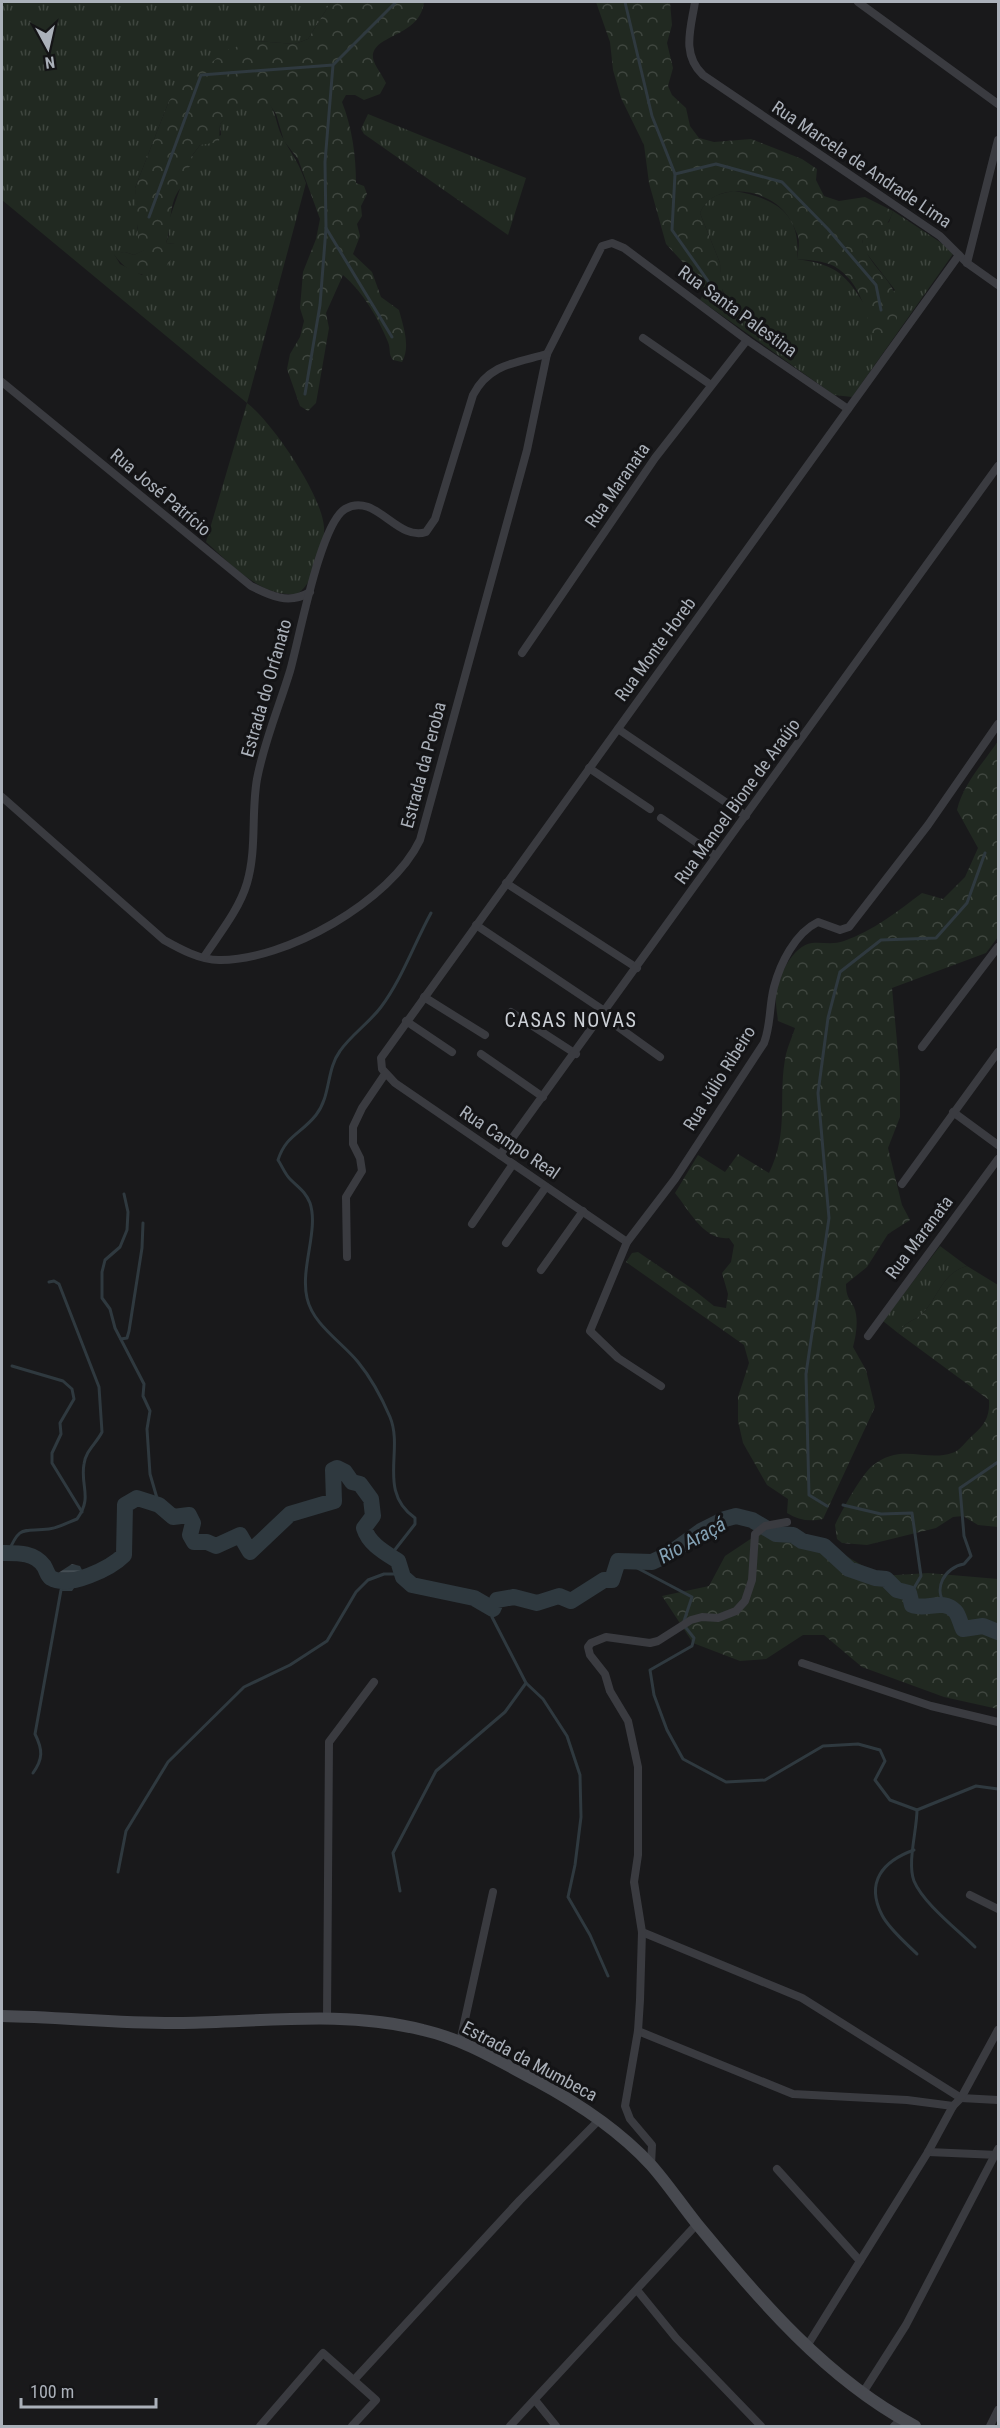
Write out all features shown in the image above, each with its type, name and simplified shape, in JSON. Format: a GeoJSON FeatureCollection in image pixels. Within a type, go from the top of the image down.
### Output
{"type":"FeatureCollection","features":[{"type":"Feature","properties":{"kind":"main road","name":"Estrada da Mumbeca"},"geometry":{"type":"LineString","coordinates":[[2,2016],[153,2023],[327,2019],[390,2023],[424,2030],[460,2042],[562,2095],[600,2120],[651,2165],[697,2224],[780,2319],[807,2346],[898,2423],[915,2427]]}},
{"type":"Feature","properties":{"kind":"street","name":"Rua Marcela de Andrade Lima"},"geometry":{"type":"LineString","coordinates":[[695,2],[688,48],[692,62],[703,75],[939,236],[967,263],[999,285]]}},
{"type":"Feature","properties":{"kind":"street"},"geometry":{"type":"LineString","coordinates":[[858,2],[999,104]]}},
{"type":"Feature","properties":{"kind":"street"},"geometry":{"type":"LineString","coordinates":[[967,263],[995,169],[999,140]]}},
{"type":"Feature","properties":{"kind":"street","name":"Rua Santa Palestina"},"geometry":{"type":"LineString","coordinates":[[607,243],[624,248],[747,340],[848,409]]}},
{"type":"Feature","properties":{"kind":"street","name":"Estrada da Peroba"},"geometry":{"type":"LineString","coordinates":[[2,797],[164,940],[181,950],[204,957],[218,960],[260,954],[321,932],[373,895],[416,849],[424,830],[527,450],[547,354],[595,256],[607,243]]}},
{"type":"Feature","properties":{"kind":"street","name":"Rua Monte Horeb"},"geometry":{"type":"LineString","coordinates":[[380,1064],[383,1053],[959,255]]}},
{"type":"Feature","properties":{"kind":"street"},"geometry":{"type":"LineString","coordinates":[[643,338],[711,385]]}},
{"type":"Feature","properties":{"kind":"street","name":"Rua Maranata"},"geometry":{"type":"LineString","coordinates":[[522,653],[655,458],[747,340]]}},
{"type":"Feature","properties":{"kind":"street","name":"Estrada do Orfanato"},"geometry":{"type":"LineString","coordinates":[[204,957],[229,919],[247,881],[261,764],[290,672],[310,592],[329,533],[343,510],[355,505],[365,506],[411,533],[426,532],[435,519],[473,395],[483,378],[499,368],[547,354]]}},
{"type":"Feature","properties":{"kind":"street","name":"Rua José Patrício"},"geometry":{"type":"LineString","coordinates":[[2,382],[251,586],[281,599],[303,596],[310,592]]}},
{"type":"Feature","properties":{"kind":"street","name":"Rua Manoel Bione de Araújo"},"geometry":{"type":"LineString","coordinates":[[500,1155],[576,1054],[716,856],[999,466]]}},
{"type":"Feature","properties":{"kind":"street","name":"Rua Júlio Ribeiro"},"geometry":{"type":"LineString","coordinates":[[627,1242],[681,1169],[764,1043],[771,1018],[773,989],[781,966],[800,936],[818,922],[840,930],[849,927],[928,825],[999,724]]}},
{"type":"Feature","properties":{"kind":"street"},"geometry":{"type":"LineString","coordinates":[[618,729],[746,816]]}},
{"type":"Feature","properties":{"kind":"street"},"geometry":{"type":"LineString","coordinates":[[589,768],[650,809]]}},
{"type":"Feature","properties":{"kind":"street"},"geometry":{"type":"LineString","coordinates":[[661,818],[716,856]]}},
{"type":"Feature","properties":{"kind":"street"},"geometry":{"type":"LineString","coordinates":[[506,884],[637,969]]}},
{"type":"Feature","properties":{"kind":"street"},"geometry":{"type":"LineString","coordinates":[[476,925],[604,1014],[660,1057]]}},
{"type":"Feature","properties":{"kind":"street"},"geometry":{"type":"LineString","coordinates":[[922,1047],[999,947]]}},
{"type":"Feature","properties":{"kind":"street"},"geometry":{"type":"LineString","coordinates":[[424,997],[485,1035]]}},
{"type":"Feature","properties":{"kind":"street"},"geometry":{"type":"LineString","coordinates":[[511,1012],[576,1054]]}},
{"type":"Feature","properties":{"kind":"street"},"geometry":{"type":"LineString","coordinates":[[406,1021],[452,1052]]}},
{"type":"Feature","properties":{"kind":"street"},"geometry":{"type":"LineString","coordinates":[[902,1184],[999,1052]]}},
{"type":"Feature","properties":{"kind":"street"},"geometry":{"type":"LineString","coordinates":[[481,1054],[543,1097]]}},
{"type":"Feature","properties":{"kind":"street","name":"Rua Campo Real"},"geometry":{"type":"LineString","coordinates":[[380,1064],[385,1074],[627,1242]]}},
{"type":"Feature","properties":{"kind":"street"},"geometry":{"type":"LineString","coordinates":[[347,1257],[346,1197],[362,1171],[360,1158],[353,1144],[353,1127],[385,1074]]}},
{"type":"Feature","properties":{"kind":"street"},"geometry":{"type":"LineString","coordinates":[[953,1112],[999,1145]]}},
{"type":"Feature","properties":{"kind":"street","name":"Rua Maranata"},"geometry":{"type":"LineString","coordinates":[[868,1336],[999,1159]]}},
{"type":"Feature","properties":{"kind":"street"},"geometry":{"type":"LineString","coordinates":[[472,1224],[513,1164]]}},
{"type":"Feature","properties":{"kind":"street"},"geometry":{"type":"LineString","coordinates":[[506,1243],[546,1186]]}},
{"type":"Feature","properties":{"kind":"street"},"geometry":{"type":"LineString","coordinates":[[541,1270],[583,1211]]}},
{"type":"Feature","properties":{"kind":"street"},"geometry":{"type":"LineString","coordinates":[[627,1242],[590,1331],[618,1358],[660,1386]]}},
{"type":"Feature","properties":{"kind":"street"},"geometry":{"type":"LineString","coordinates":[[651,2165],[652,2145],[630,2119],[625,2106],[638,2031],[642,1932],[634,1882],[639,1855],[638,1767],[628,1721],[610,1691],[605,1674],[590,1655],[588,1647],[591,1643],[606,1637],[643,1642],[658,1641],[689,1621],[702,1617],[718,1618],[736,1611],[745,1601],[749,1589],[755,1534],[762,1528],[787,1522]]}},
{"type":"Feature","properties":{"kind":"street"},"geometry":{"type":"LineString","coordinates":[[802,1663],[931,1706],[999,1722]]}},
{"type":"Feature","properties":{"kind":"street"},"geometry":{"type":"LineString","coordinates":[[327,2019],[329,1742],[374,1682]]}},
{"type":"Feature","properties":{"kind":"street"},"geometry":{"type":"LineString","coordinates":[[460,2042],[493,1892]]}},
{"type":"Feature","properties":{"kind":"street"},"geometry":{"type":"LineString","coordinates":[[970,1895],[999,1909]]}},
{"type":"Feature","properties":{"kind":"street"},"geometry":{"type":"LineString","coordinates":[[642,1932],[802,1998],[961,2098],[999,2100]]}},
{"type":"Feature","properties":{"kind":"street"},"geometry":{"type":"LineString","coordinates":[[807,2346],[928,2151],[953,2106],[961,2098],[999,2030]]}},
{"type":"Feature","properties":{"kind":"street"},"geometry":{"type":"LineString","coordinates":[[638,2031],[793,2094],[953,2106]]}},
{"type":"Feature","properties":{"kind":"street"},"geometry":{"type":"LineString","coordinates":[[354,2380],[520,2200],[600,2120]]}},
{"type":"Feature","properties":{"kind":"street"},"geometry":{"type":"LineString","coordinates":[[862,2394],[906,2325],[997,2153],[928,2151]]}},
{"type":"Feature","properties":{"kind":"street"},"geometry":{"type":"LineString","coordinates":[[777,2169],[860,2261]]}},
{"type":"Feature","properties":{"kind":"street"},"geometry":{"type":"LineString","coordinates":[[510,2427],[697,2224]]}},
{"type":"Feature","properties":{"kind":"street"},"geometry":{"type":"LineString","coordinates":[[637,2290],[676,2338],[761,2427]]}},
{"type":"Feature","properties":{"kind":"street"},"geometry":{"type":"LineString","coordinates":[[260,2427],[323,2352],[376,2400],[352,2427]]}},
{"type":"Feature","properties":{"kind":"street"},"geometry":{"type":"LineString","coordinates":[[536,2400],[556,2427]]}},
{"type":"Feature","properties":{"kind":"street"},"geometry":{"type":"LineString","coordinates":[[990,2427],[999,2410]]}},
{"type":"Feature","properties":{"kind":"green space"},"geometry":{"type":"Polygon","coordinates":[[[2,2],[331,2],[308,39],[295,44],[256,41],[169,101],[135,188],[139,219],[137,228],[145,250],[134,255],[125,252],[114,254],[120,264],[142,275],[175,244],[166,243],[169,235],[168,223],[191,157],[200,145],[221,135],[220,124],[236,108],[254,102],[270,104],[282,136],[299,165],[306,183],[247,403],[2,200],[2,2]]]}},
{"type":"Feature","properties":{"kind":"green space"},"geometry":{"type":"Polygon","coordinates":[[[331,2],[424,2],[421,14],[414,23],[387,39],[374,50],[374,61],[386,83],[380,94],[364,100],[355,95],[346,95],[342,102],[353,142],[356,183],[364,186],[367,194],[361,206],[362,216],[357,224],[360,236],[353,254],[372,272],[381,297],[399,310],[406,349],[402,362],[393,360],[388,342],[375,315],[357,289],[343,275],[326,313],[329,328],[316,403],[308,411],[300,406],[287,369],[290,354],[300,337],[304,321],[300,308],[303,272],[316,239],[320,219],[298,159],[284,141],[276,114],[270,105],[255,103],[236,109],[220,124],[219,142],[200,145],[191,157],[194,163],[188,168],[188,180],[176,195],[171,211],[166,243],[176,244],[166,266],[150,275],[140,274],[121,263],[113,253],[125,252],[134,255],[144,250],[138,238],[135,188],[169,101],[180,86],[229,49],[256,41],[295,44],[308,39],[331,2]]]}},
{"type":"Feature","properties":{"kind":"green space"},"geometry":{"type":"Polygon","coordinates":[[[596,2],[670,2],[672,25],[667,43],[673,68],[668,86],[672,95],[686,108],[690,126],[699,138],[714,142],[751,139],[802,159],[817,169],[816,180],[824,196],[839,201],[865,197],[893,211],[882,230],[862,240],[866,252],[892,287],[896,297],[898,309],[896,323],[888,337],[873,343],[866,311],[851,281],[830,264],[797,259],[799,238],[788,217],[778,206],[755,194],[729,192],[717,196],[707,203],[700,213],[720,263],[724,309],[717,309],[708,300],[690,270],[666,244],[649,183],[644,145],[621,98],[613,70],[610,42],[596,2]]]}},
{"type":"Feature","properties":{"kind":"green space"},"geometry":{"type":"Polygon","coordinates":[[[368,114],[526,178],[508,235],[364,134],[361,129],[368,114]]]}},
{"type":"Feature","properties":{"kind":"green space"},"geometry":{"type":"Polygon","coordinates":[[[734,191],[762,198],[783,210],[795,230],[797,259],[822,264],[839,273],[853,287],[867,308],[895,290],[864,250],[862,239],[889,222],[893,211],[943,244],[953,254],[852,397],[834,395],[700,300],[704,293],[708,300],[725,295],[721,287],[720,263],[700,213],[713,197],[734,191]]]}},
{"type":"Feature","properties":{"kind":"green space"},"geometry":{"type":"Polygon","coordinates":[[[247,403],[282,442],[315,497],[321,513],[324,527],[322,545],[309,580],[297,594],[284,594],[259,585],[247,578],[206,542],[247,403]]]}},
{"type":"Feature","properties":{"kind":"green space"},"geometry":{"type":"Polygon","coordinates":[[[998,741],[998,937],[986,953],[892,988],[900,1074],[900,1117],[888,1148],[902,1205],[910,1220],[888,1234],[867,1267],[846,1284],[847,1294],[856,1317],[853,1347],[866,1370],[875,1407],[823,1519],[800,1519],[787,1513],[788,1499],[767,1485],[743,1443],[738,1421],[738,1397],[749,1363],[744,1345],[626,1262],[632,1253],[638,1252],[714,1306],[726,1308],[728,1294],[722,1273],[731,1262],[734,1245],[729,1238],[720,1238],[705,1230],[675,1193],[698,1155],[725,1172],[738,1154],[769,1173],[779,1143],[786,1054],[795,1028],[778,1021],[776,993],[783,970],[798,950],[805,945],[840,942],[855,937],[885,920],[922,893],[943,899],[965,877],[978,848],[957,810],[969,782],[998,741]]]}},
{"type":"Feature","properties":{"kind":"green space"},"geometry":{"type":"Polygon","coordinates":[[[940,1246],[967,1266],[946,1279],[923,1313],[905,1325],[898,1333],[883,1321],[940,1246]]]}},
{"type":"Feature","properties":{"kind":"green space"},"geometry":{"type":"Polygon","coordinates":[[[967,1266],[998,1285],[998,1527],[978,1525],[963,1516],[953,1517],[936,1528],[867,1545],[842,1543],[837,1539],[835,1525],[857,1486],[872,1466],[893,1455],[942,1455],[955,1452],[986,1420],[989,1400],[898,1333],[905,1325],[923,1313],[946,1279],[967,1266]]]}},
{"type":"Feature","properties":{"kind":"green space"},"geometry":{"type":"Polygon","coordinates":[[[758,1534],[821,1541],[880,1576],[928,1573],[998,1579],[998,1709],[944,1697],[862,1667],[824,1635],[803,1635],[766,1659],[740,1661],[693,1643],[662,1596],[709,1586],[725,1556],[758,1534]]]}},
{"type":"Feature","properties":{"kind":"shaded area"},"geometry":{"type":"Polygon","coordinates":[[[72,1564],[80,1566],[81,1578],[72,1591],[62,1591],[55,1580],[55,1575],[72,1564]]]}},
{"type":"Feature","properties":{"kind":"waterway"},"geometry":{"type":"LineString","coordinates":[[305,394],[320,305],[326,228],[325,162],[333,65],[396,2]]}},
{"type":"Feature","properties":{"kind":"waterway"},"geometry":{"type":"LineString","coordinates":[[625,2],[652,116],[675,174],[672,230],[720,298]]}},
{"type":"Feature","properties":{"kind":"waterway"},"geometry":{"type":"LineString","coordinates":[[149,217],[201,75],[333,65]]}},
{"type":"Feature","properties":{"kind":"waterway"},"geometry":{"type":"LineString","coordinates":[[675,174],[716,164],[782,182],[828,229],[876,285],[881,310]]}},
{"type":"Feature","properties":{"kind":"waterway"},"geometry":{"type":"LineString","coordinates":[[326,228],[392,337]]}},
{"type":"Feature","properties":{"kind":"waterway"},"geometry":{"type":"LineString","coordinates":[[827,1506],[809,1495],[806,1374],[829,1218],[818,1093],[828,1018],[840,972],[881,940],[936,938],[967,903],[985,853]]}},
{"type":"Feature","properties":{"kind":"waterway"},"geometry":{"type":"LineString","coordinates":[[390,1556],[415,1524],[415,1518],[397,1496],[394,1483],[394,1430],[383,1402],[363,1368],[322,1325],[310,1308],[305,1286],[312,1225],[310,1203],[304,1193],[288,1177],[278,1160],[285,1145],[321,1108],[336,1058],[344,1045],[376,1013],[388,996],[402,973],[431,913]]}},
{"type":"Feature","properties":{"kind":"waterway"},"geometry":{"type":"LineString","coordinates":[[124,1194],[128,1212],[127,1230],[120,1247],[105,1260],[102,1272],[102,1298],[110,1309],[115,1328],[144,1384],[143,1396],[150,1411],[147,1429],[150,1474],[159,1505]]}},
{"type":"Feature","properties":{"kind":"waterway"},"geometry":{"type":"LineString","coordinates":[[121,1339],[127,1338],[129,1331],[142,1248],[143,1223]]}},
{"type":"Feature","properties":{"kind":"waterway"},"geometry":{"type":"LineString","coordinates":[[8,1553],[16,1537],[23,1531],[52,1528],[77,1519],[82,1511],[85,1498],[83,1472],[85,1459],[102,1432],[99,1387],[59,1284],[54,1281],[49,1282]]}},
{"type":"Feature","properties":{"kind":"waterway"},"geometry":{"type":"LineString","coordinates":[[12,1366],[63,1381],[72,1389],[74,1399],[60,1423],[61,1434],[52,1453],[52,1463],[82,1512]]}},
{"type":"Feature","properties":{"kind":"waterway"},"geometry":{"type":"LineString","coordinates":[[946,1605],[940,1592],[946,1574],[951,1569],[964,1564],[971,1556],[964,1536],[960,1488],[998,1462]]}},
{"type":"Feature","properties":{"kind":"waterway","name":"Rio Araçá"},"geometry":{"type":"LineString","coordinates":[[2,1553],[25,1554],[35,1558],[40,1561],[51,1578],[59,1581],[89,1576],[110,1566],[124,1555],[125,1505],[137,1498],[159,1505],[173,1517],[189,1515],[193,1523],[190,1535],[194,1542],[207,1542],[216,1546],[240,1535],[250,1552],[290,1514],[334,1501],[333,1470],[337,1468],[345,1472],[352,1482],[360,1484],[371,1499],[373,1516],[364,1528],[366,1534],[382,1551],[398,1561],[403,1577],[412,1585],[474,1598],[493,1609],[497,1600],[514,1597],[537,1603],[559,1596],[571,1601],[604,1580],[612,1580],[618,1561],[652,1562],[669,1554],[701,1531],[736,1516],[752,1520],[776,1534],[793,1535],[802,1541],[824,1546],[849,1569],[875,1578],[886,1579],[897,1590],[909,1593],[912,1605],[950,1607],[956,1613],[963,1629],[983,1626],[998,1632]]}},
{"type":"Feature","properties":{"kind":"waterway"},"geometry":{"type":"LineString","coordinates":[[843,1505],[881,1514],[912,1513],[921,1576],[910,1595]]}},
{"type":"Feature","properties":{"kind":"waterway"},"geometry":{"type":"LineString","coordinates":[[624,1561],[692,1597],[683,1624],[694,1638],[692,1646],[650,1670],[654,1695],[667,1730],[683,1759],[726,1782],[765,1780],[823,1746],[858,1744],[880,1750],[885,1761],[875,1780],[890,1800],[917,1810],[976,1786],[998,1789]]}},
{"type":"Feature","properties":{"kind":"waterway"},"geometry":{"type":"LineString","coordinates":[[118,1872],[126,1831],[168,1762],[244,1687],[290,1665],[327,1641],[356,1592],[368,1580],[384,1574],[402,1574]]}},
{"type":"Feature","properties":{"kind":"waterway"},"geometry":{"type":"LineString","coordinates":[[33,1773],[40,1759],[41,1750],[35,1734],[61,1590]]}},
{"type":"Feature","properties":{"kind":"waterway"},"geometry":{"type":"LineString","coordinates":[[491,1609],[492,1617],[526,1683],[543,1699],[567,1736],[580,1775],[581,1817],[568,1897],[590,1935],[608,1976]]}},
{"type":"Feature","properties":{"kind":"waterway"},"geometry":{"type":"LineString","coordinates":[[400,1891],[393,1853],[436,1771],[505,1712],[526,1683]]}},
{"type":"Feature","properties":{"kind":"waterway"},"geometry":{"type":"LineString","coordinates":[[917,1810],[912,1856],[914,1881],[933,1907],[975,1947]]}},
{"type":"Feature","properties":{"kind":"waterway"},"geometry":{"type":"LineString","coordinates":[[914,1850],[894,1860],[886,1867],[876,1883],[875,1892],[877,1903],[885,1920],[917,1954]]}},
{"type":"Feature","properties":{"kind":"district","name":"CASAS NOVAS"},"geometry":{"type":"Point","coordinates":[571,1020]}}]}
